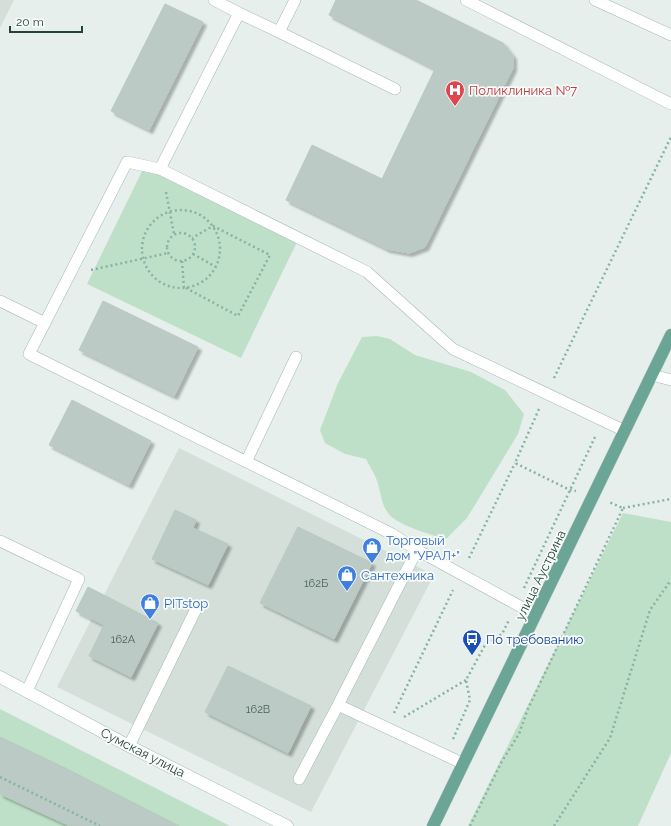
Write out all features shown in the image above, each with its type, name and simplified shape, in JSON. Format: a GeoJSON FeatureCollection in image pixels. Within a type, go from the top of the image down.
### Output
{"type":"FeatureCollection","features":[{"type":"Feature","properties":{"kind":"main road","name":"улица Аустрина"},"geometry":{"type":"LineString","coordinates":[[434,826],[671,336]]}},
{"type":"Feature","properties":{"kind":"street","name":"Сумская улица"},"geometry":{"type":"LineString","coordinates":[[0,677],[129,746],[287,826]]}},
{"type":"Feature","properties":{"kind":"lane"},"geometry":{"type":"LineString","coordinates":[[214,0],[395,89]]}},
{"type":"Feature","properties":{"kind":"lane"},"geometry":{"type":"LineString","coordinates":[[279,32],[295,0]]}},
{"type":"Feature","properties":{"kind":"lane"},"geometry":{"type":"LineString","coordinates":[[466,0],[671,104]]}},
{"type":"Feature","properties":{"kind":"lane"},"geometry":{"type":"LineString","coordinates":[[596,0],[671,35]]}},
{"type":"Feature","properties":{"kind":"lane"},"geometry":{"type":"LineString","coordinates":[[160,169],[239,13]]}},
{"type":"Feature","properties":{"kind":"lane"},"geometry":{"type":"LineString","coordinates":[[536,614],[417,550],[392,534],[29,354],[127,162],[160,169],[366,272],[453,349],[625,431]]}},
{"type":"Feature","properties":{"kind":"lane"},"geometry":{"type":"LineString","coordinates":[[0,301],[45,323]]}},
{"type":"Feature","properties":{"kind":"lane"},"geometry":{"type":"LineString","coordinates":[[246,462],[296,357]]}},
{"type":"Feature","properties":{"kind":"lane"},"geometry":{"type":"LineString","coordinates":[[652,375],[671,380]]}},
{"type":"Feature","properties":{"kind":"lane"},"geometry":{"type":"LineString","coordinates":[[0,541],[79,579],[27,691]]}},
{"type":"Feature","properties":{"kind":"lane"},"geometry":{"type":"LineString","coordinates":[[299,779],[417,550]]}},
{"type":"Feature","properties":{"kind":"lane"},"geometry":{"type":"LineString","coordinates":[[129,746],[196,609]]}},
{"type":"Feature","properties":{"kind":"lane"},"geometry":{"type":"LineString","coordinates":[[338,705],[464,764]]}},
{"type":"Feature","properties":{"kind":"path"},"geometry":{"type":"LineString","coordinates":[[387,728],[546,394],[671,137]]}},
{"type":"Feature","properties":{"kind":"path"},"geometry":{"type":"LineString","coordinates":[[185,288],[238,316],[270,256],[214,226],[204,216],[192,211],[180,209],[170,211],[156,218],[148,227],[143,239],[142,252],[143,259],[151,275],[162,284],[174,288],[185,288],[200,284],[211,276],[216,267],[221,251],[219,238],[214,226]]}},
{"type":"Feature","properties":{"kind":"path"},"geometry":{"type":"LineString","coordinates":[[170,211],[174,234]]}},
{"type":"Feature","properties":{"kind":"path"},"geometry":{"type":"LineString","coordinates":[[192,238],[214,226]]}},
{"type":"Feature","properties":{"kind":"path"},"geometry":{"type":"LineString","coordinates":[[184,233],[192,238],[195,246],[193,254],[189,259],[182,261],[175,260],[168,253],[166,245],[174,234],[184,233]]}},
{"type":"Feature","properties":{"kind":"path"},"geometry":{"type":"LineString","coordinates":[[69,275],[168,253]]}},
{"type":"Feature","properties":{"kind":"path"},"geometry":{"type":"LineString","coordinates":[[193,254],[216,267]]}},
{"type":"Feature","properties":{"kind":"path"},"geometry":{"type":"LineString","coordinates":[[182,261],[185,288]]}},
{"type":"Feature","properties":{"kind":"path"},"geometry":{"type":"LineString","coordinates":[[387,728],[466,680],[485,645],[502,634],[603,421]]}},
{"type":"Feature","properties":{"kind":"path"},"geometry":{"type":"LineString","coordinates":[[514,463],[570,490]]}},
{"type":"Feature","properties":{"kind":"path"},"geometry":{"type":"LineString","coordinates":[[594,494],[623,508],[671,499]]}},
{"type":"Feature","properties":{"kind":"path"},"geometry":{"type":"LineString","coordinates":[[470,826],[502,761],[519,734],[527,711],[623,508]]}},
{"type":"Feature","properties":{"kind":"path"},"geometry":{"type":"LineString","coordinates":[[554,826],[610,738],[650,610],[671,580]]}},
{"type":"Feature","properties":{"kind":"path"},"geometry":{"type":"LineString","coordinates":[[445,755],[470,700],[466,680]]}},
{"type":"Feature","properties":{"kind":"path"},"geometry":{"type":"LineString","coordinates":[[0,777],[100,826]]}},
{"type":"Feature","properties":{"kind":"shaded area"},"geometry":{"type":"Polygon","coordinates":[[[0,0],[14,0],[0,28],[0,0]]]}},
{"type":"Feature","properties":{"kind":"shaded area"},"geometry":{"type":"Polygon","coordinates":[[[179,448],[434,575],[311,812],[57,687],[179,448]]]}},
{"type":"Feature","properties":{"kind":"green space"},"geometry":{"type":"Polygon","coordinates":[[[144,167],[297,242],[241,358],[87,284],[144,167]]]}},
{"type":"Feature","properties":{"kind":"green space"},"geometry":{"type":"Polygon","coordinates":[[[377,336],[390,339],[415,355],[471,372],[505,390],[524,414],[518,434],[467,518],[446,539],[415,529],[398,522],[392,517],[384,506],[376,478],[366,459],[345,454],[325,443],[320,430],[338,383],[362,337],[377,336]]]}},
{"type":"Feature","properties":{"kind":"green space"},"geometry":{"type":"Polygon","coordinates":[[[623,513],[671,522],[671,753],[638,826],[468,826],[623,513]]]}},
{"type":"Feature","properties":{"kind":"green space"},"geometry":{"type":"Polygon","coordinates":[[[0,709],[230,826],[0,826],[0,709]]]}},
{"type":"Feature","properties":{"kind":"building","name":"Поликлиника №7"},"geometry":{"type":"Polygon","coordinates":[[[336,0],[416,0],[503,43],[513,56],[513,68],[425,247],[409,253],[387,249],[286,200],[312,145],[382,179],[435,69],[329,15],[336,0]]]}},
{"type":"Feature","properties":{"kind":"building"},"geometry":{"type":"Polygon","coordinates":[[[165,4],[203,22],[149,130],[111,111],[165,4]]]}},
{"type":"Feature","properties":{"kind":"building"},"geometry":{"type":"Polygon","coordinates":[[[103,301],[198,347],[174,396],[79,350],[103,301]]]}},
{"type":"Feature","properties":{"kind":"building"},"geometry":{"type":"Polygon","coordinates":[[[72,400],[151,441],[129,485],[49,445],[72,400]]]}},
{"type":"Feature","properties":{"kind":"building"},"geometry":{"type":"Polygon","coordinates":[[[175,510],[196,520],[193,528],[228,544],[208,585],[152,559],[175,510]]]}},
{"type":"Feature","properties":{"kind":"building"},"geometry":{"type":"Polygon","coordinates":[[[298,527],[372,563],[334,639],[260,603],[298,527]]]}},
{"type":"Feature","properties":{"kind":"building"},"geometry":{"type":"Polygon","coordinates":[[[88,587],[158,623],[131,677],[89,656],[104,625],[76,611],[88,587]]]}},
{"type":"Feature","properties":{"kind":"building"},"geometry":{"type":"Polygon","coordinates":[[[228,666],[311,706],[288,753],[205,712],[228,666]]]}},
{"type":"Feature","properties":{"kind":"building"},"geometry":{"type":"Polygon","coordinates":[[[0,737],[179,826],[70,826],[0,794],[0,737]]]}},
{"type":"Feature","properties":{"kind":"place","name":"Поликлиника №7"},"geometry":{"type":"Point","coordinates":[455,107]}},
{"type":"Feature","properties":{"kind":"place","name":"Торговый дом \"УРАЛ+\""},"geometry":{"type":"Point","coordinates":[372,564]}},
{"type":"Feature","properties":{"kind":"place","name":"Сантехника"},"geometry":{"type":"Point","coordinates":[347,592]}},
{"type":"Feature","properties":{"kind":"place","name":"PITstop"},"geometry":{"type":"Point","coordinates":[150,620]}},
{"type":"Feature","properties":{"kind":"place","name":"По требованию"},"geometry":{"type":"Point","coordinates":[472,656]}}]}
